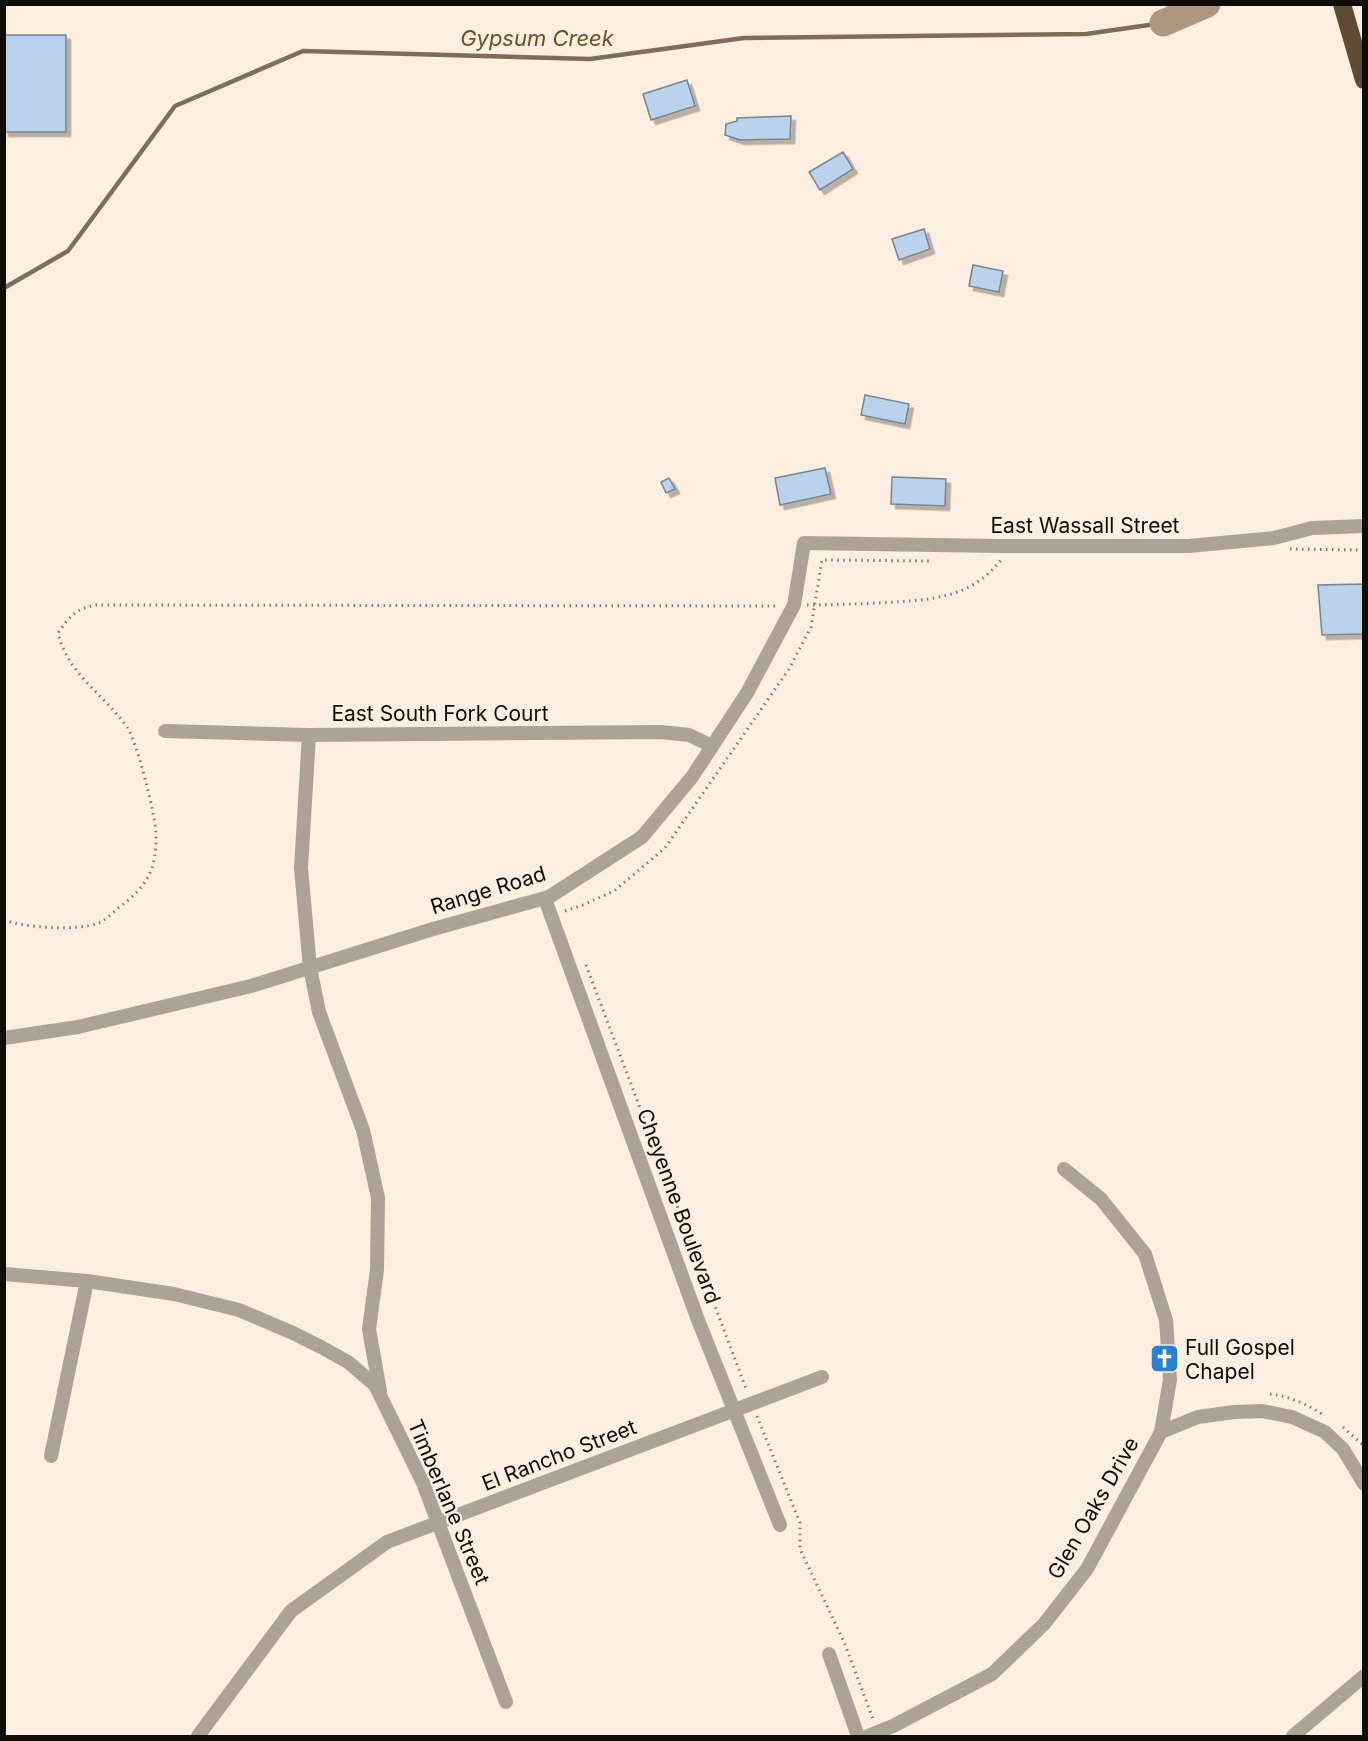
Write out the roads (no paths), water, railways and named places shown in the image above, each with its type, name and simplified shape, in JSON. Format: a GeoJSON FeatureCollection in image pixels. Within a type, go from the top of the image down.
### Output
{"type":"FeatureCollection","features":[{"type":"Feature","properties":{"kind":"highway"},"geometry":{"type":"LineString","coordinates":[[1342,4],[1364,80]]}},
{"type":"Feature","properties":{"kind":"street","name":"East Wassall Street"},"geometry":{"type":"LineString","coordinates":[[804,543],[1190,546],[1274,538],[1312,528],[1364,526]]}},
{"type":"Feature","properties":{"kind":"street","name":"Range Road"},"geometry":{"type":"LineString","coordinates":[[4,1038],[78,1027],[252,986],[433,929],[545,899],[642,837],[692,777],[747,693],[794,605],[804,543]]}},
{"type":"Feature","properties":{"kind":"street","name":"East South Fork Court"},"geometry":{"type":"LineString","coordinates":[[165,731],[309,735],[661,732],[688,735],[712,746]]}},
{"type":"Feature","properties":{"kind":"street"},"geometry":{"type":"LineString","coordinates":[[309,735],[301,868],[310,968],[319,1012],[363,1130],[378,1198],[376,1270],[369,1329],[381,1396]]}},
{"type":"Feature","properties":{"kind":"street","name":"Cheyenne Boulevard"},"geometry":{"type":"LineString","coordinates":[[545,899],[698,1320],[780,1525]]}},
{"type":"Feature","properties":{"kind":"street"},"geometry":{"type":"LineString","coordinates":[[1064,1169],[1101,1199],[1145,1254],[1166,1320],[1170,1380],[1161,1432]]}},
{"type":"Feature","properties":{"kind":"street","name":"Timberlane Street"},"geometry":{"type":"LineString","coordinates":[[4,1274],[87,1281],[174,1294],[239,1310],[293,1333],[348,1362],[375,1385],[423,1483],[506,1702]]}},
{"type":"Feature","properties":{"kind":"street"},"geometry":{"type":"LineString","coordinates":[[51,1456],[87,1281]]}},
{"type":"Feature","properties":{"kind":"street","name":"El Rancho Street"},"geometry":{"type":"LineString","coordinates":[[198,1737],[291,1611],[387,1542],[822,1377]]}},
{"type":"Feature","properties":{"kind":"street","name":"Glen Oaks Drive"},"geometry":{"type":"LineString","coordinates":[[873,1735],[992,1674],[1044,1624],[1087,1569],[1161,1432],[1198,1417],[1234,1412],[1262,1411],[1292,1418],[1325,1431],[1343,1449],[1364,1484]]}},
{"type":"Feature","properties":{"kind":"street"},"geometry":{"type":"LineString","coordinates":[[829,1654],[858,1737]]}},
{"type":"Feature","properties":{"kind":"street"},"geometry":{"type":"LineString","coordinates":[[1293,1737],[1364,1676]]}},
{"type":"Feature","properties":{"kind":"waterway"},"geometry":{"type":"LineString","coordinates":[[1163,23],[1207,4]]}},
{"type":"Feature","properties":{"kind":"waterway","name":"Gypsum Creek"},"geometry":{"type":"LineString","coordinates":[[4,288],[68,251],[175,106],[303,51],[590,59],[744,38],[1086,34],[1163,23]]}},
{"type":"Feature","properties":{"kind":"place","name":"Full Gospel Chapel"},"geometry":{"type":"Point","coordinates":[1164,1359]}}]}
